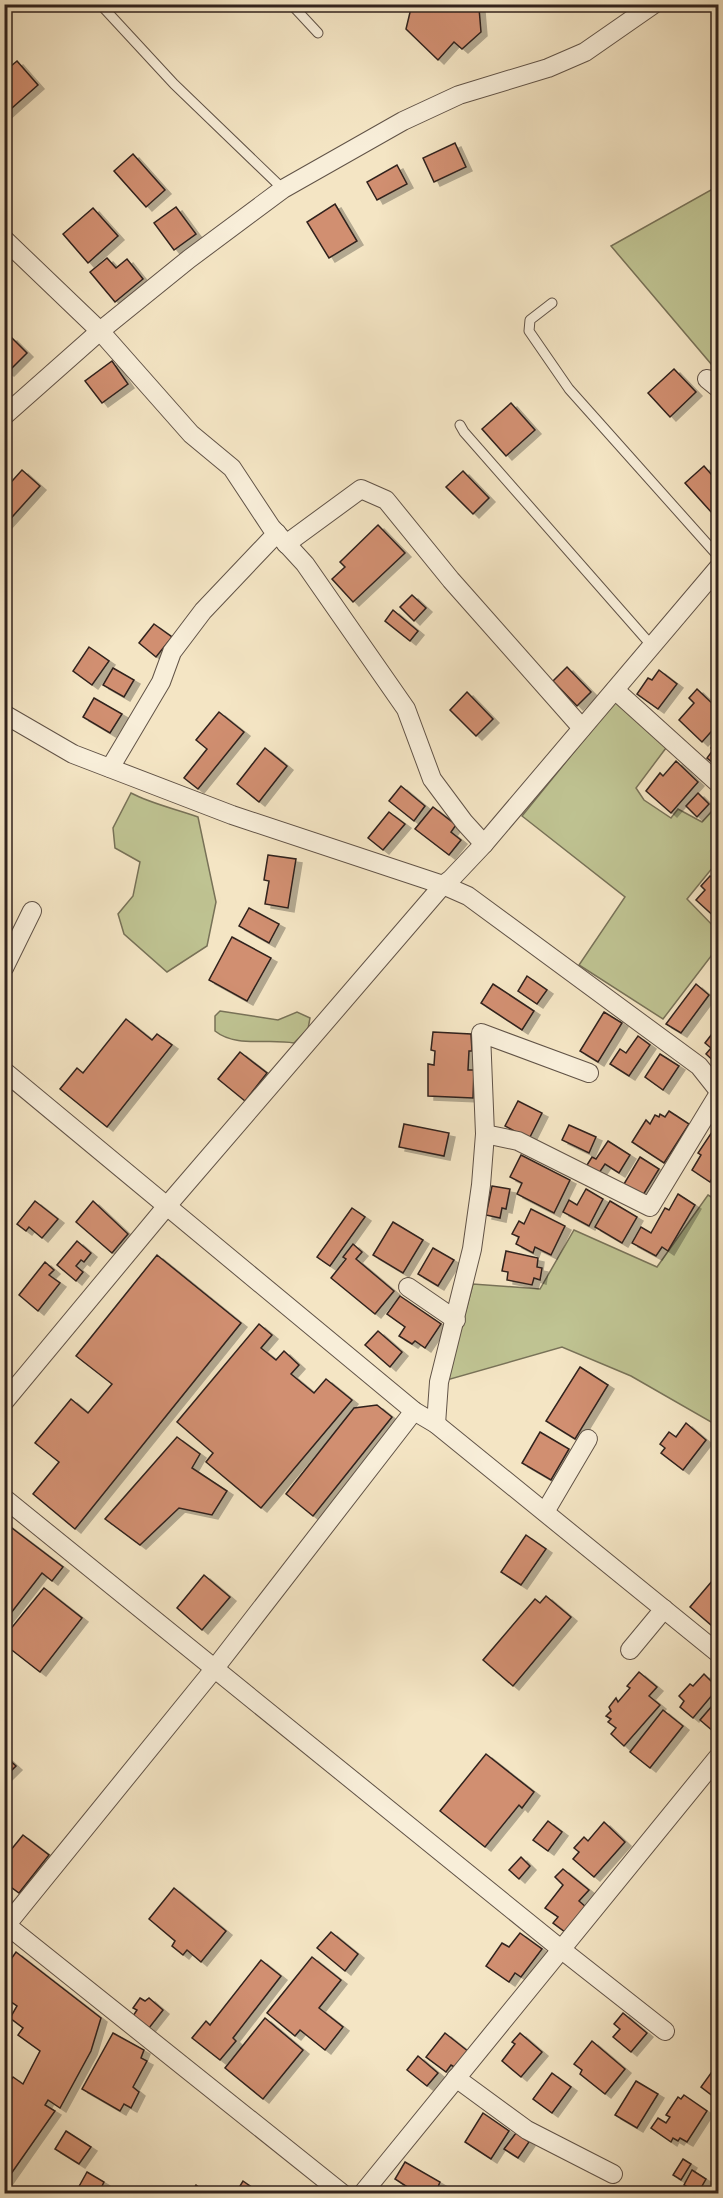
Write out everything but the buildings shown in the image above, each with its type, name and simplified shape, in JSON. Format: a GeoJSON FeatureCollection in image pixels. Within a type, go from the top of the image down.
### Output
{"type":"FeatureCollection","features":[{"type":"Feature","properties":{"kind":"street"},"geometry":{"type":"LineString","coordinates":[[4,416],[100,331],[283,189],[403,121],[459,95],[548,68],[585,52],[654,4]]}},
{"type":"Feature","properties":{"kind":"street"},"geometry":{"type":"LineString","coordinates":[[4,239],[100,331],[191,434],[232,468],[282,538],[305,564],[406,709],[432,779],[464,822],[484,843]]}},
{"type":"Feature","properties":{"kind":"street"},"geometry":{"type":"LineString","coordinates":[[111,768],[161,682],[172,652],[203,611],[282,538],[361,489],[386,500],[451,580],[582,728]]}},
{"type":"Feature","properties":{"kind":"street"},"geometry":{"type":"LineString","coordinates":[[4,1402],[166,1206],[443,885],[484,843],[718,568]]}},
{"type":"Feature","properties":{"kind":"street"},"geometry":{"type":"LineString","coordinates":[[615,690],[718,783]]}},
{"type":"Feature","properties":{"kind":"street"},"geometry":{"type":"LineString","coordinates":[[4,714],[73,754],[232,814],[443,885],[468,896],[699,1066],[718,1090]]}},
{"type":"Feature","properties":{"kind":"street"},"geometry":{"type":"LineString","coordinates":[[4,968],[32,911]]}},
{"type":"Feature","properties":{"kind":"street"},"geometry":{"type":"LineString","coordinates":[[436,1424],[439,1382],[472,1249],[481,1185],[485,1134],[481,1033],[589,1073]]}},
{"type":"Feature","properties":{"kind":"street"},"geometry":{"type":"LineString","coordinates":[[4,1071],[414,1412],[436,1424],[718,1653]]}},
{"type":"Feature","properties":{"kind":"street"},"geometry":{"type":"LineString","coordinates":[[485,1134],[518,1141],[650,1207],[718,1095]]}},
{"type":"Feature","properties":{"kind":"street"},"geometry":{"type":"LineString","coordinates":[[408,1287],[456,1320]]}},
{"type":"Feature","properties":{"kind":"street"},"geometry":{"type":"LineString","coordinates":[[343,2193],[5,1925],[215,1668],[414,1412]]}},
{"type":"Feature","properties":{"kind":"street"},"geometry":{"type":"LineString","coordinates":[[544,1512],[588,1439]]}},
{"type":"Feature","properties":{"kind":"street"},"geometry":{"type":"LineString","coordinates":[[4,1498],[665,2031]]}},
{"type":"Feature","properties":{"kind":"street"},"geometry":{"type":"LineString","coordinates":[[630,1650],[664,1609]]}},
{"type":"Feature","properties":{"kind":"street"},"geometry":{"type":"LineString","coordinates":[[362,2193],[718,1757]]}},
{"type":"Feature","properties":{"kind":"street"},"geometry":{"type":"LineString","coordinates":[[456,2078],[527,2130],[613,2174]]}},
{"type":"Feature","properties":{"kind":"lane"},"geometry":{"type":"LineString","coordinates":[[100,4],[174,84],[283,189]]}},
{"type":"Feature","properties":{"kind":"lane"},"geometry":{"type":"LineString","coordinates":[[291,4],[318,33]]}},
{"type":"Feature","properties":{"kind":"lane"},"geometry":{"type":"LineString","coordinates":[[552,303],[530,320],[529,331],[569,389],[718,556]]}},
{"type":"Feature","properties":{"kind":"lane"},"geometry":{"type":"LineString","coordinates":[[460,425],[652,646]]}},
{"type":"Feature","properties":{"kind":"green space"},"geometry":{"type":"Polygon","coordinates":[[[718,186],[718,358],[712,365],[611,246],[718,186]]]}},
{"type":"Feature","properties":{"kind":"green space"},"geometry":{"type":"Polygon","coordinates":[[[617,699],[666,748],[636,788],[644,800],[671,818],[678,809],[702,822],[712,811],[718,824],[718,861],[687,899],[718,931],[718,947],[663,1019],[579,965],[625,897],[522,816],[617,699]]]}},
{"type":"Feature","properties":{"kind":"green space"},"geometry":{"type":"Polygon","coordinates":[[[131,793],[198,817],[216,902],[207,946],[167,972],[124,934],[118,914],[133,896],[140,862],[115,848],[113,828],[131,793]]]}},
{"type":"Feature","properties":{"kind":"green space"},"geometry":{"type":"Polygon","coordinates":[[[220,1011],[278,1020],[297,1012],[310,1018],[308,1029],[294,1043],[243,1041],[223,1036],[215,1031],[215,1016],[220,1011]]]}},
{"type":"Feature","properties":{"kind":"green space"},"geometry":{"type":"Polygon","coordinates":[[[708,1195],[718,1201],[718,1426],[631,1376],[562,1347],[447,1380],[473,1284],[540,1289],[574,1230],[657,1267],[708,1195]]]}}]}
